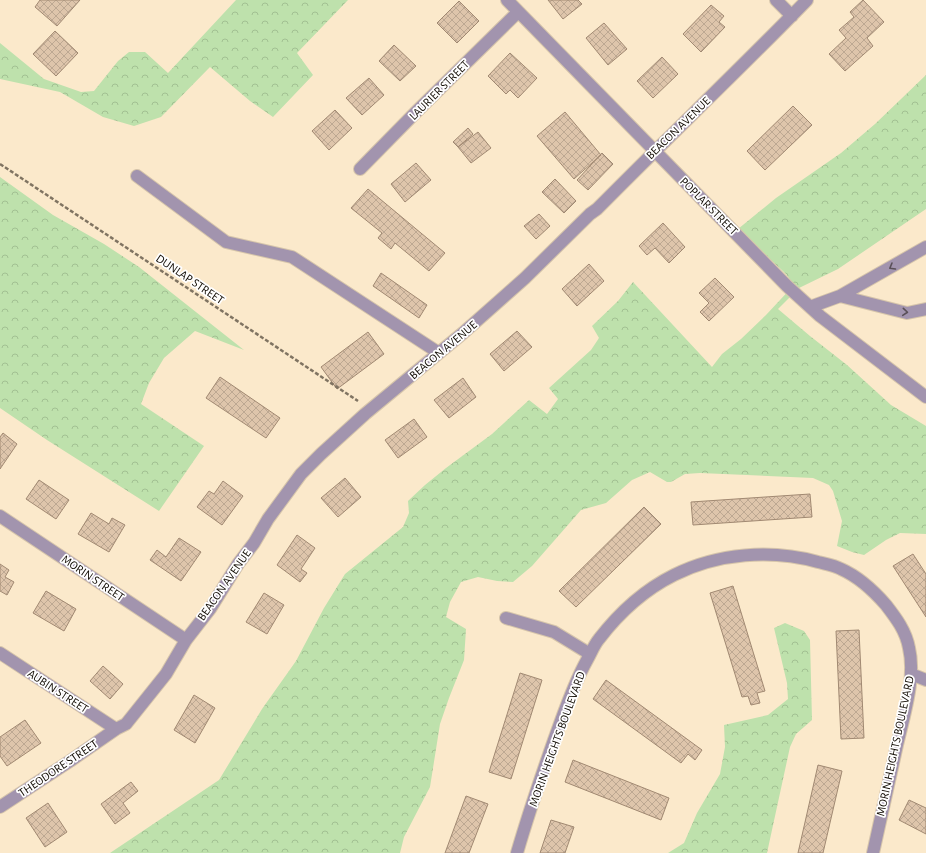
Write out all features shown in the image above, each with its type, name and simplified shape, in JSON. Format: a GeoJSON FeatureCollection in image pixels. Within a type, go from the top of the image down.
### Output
{"type":"FeatureCollection","features":[{"type":"Feature","properties":{"kind":"street","name":"POPLAR STREET"},"geometry":{"type":"LineString","coordinates":[[507,0],[810,308],[926,397]]}},
{"type":"Feature","properties":{"kind":"street"},"geometry":{"type":"LineString","coordinates":[[776,0],[792,16]]}},
{"type":"Feature","properties":{"kind":"street","name":"BEACON AVENUE"},"geometry":{"type":"LineString","coordinates":[[116,729],[126,724],[166,674],[186,640],[210,609],[238,564],[254,543],[268,519],[301,474],[370,410],[439,353],[525,278],[590,214],[597,209],[807,0]]}},
{"type":"Feature","properties":{"kind":"street","name":"LAURIER STREET"},"geometry":{"type":"LineString","coordinates":[[360,169],[518,12]]}},
{"type":"Feature","properties":{"kind":"street"},"geometry":{"type":"LineString","coordinates":[[137,176],[226,242],[292,257],[439,353]]}},
{"type":"Feature","properties":{"kind":"street"},"geometry":{"type":"LineString","coordinates":[[810,308],[840,296],[926,247]]}},
{"type":"Feature","properties":{"kind":"street"},"geometry":{"type":"LineString","coordinates":[[840,296],[907,313],[926,309]]}},
{"type":"Feature","properties":{"kind":"street","name":"MORIN STREET"},"geometry":{"type":"LineString","coordinates":[[0,516],[186,640]]}},
{"type":"Feature","properties":{"kind":"street","name":"MORIN HEIGHTS BOULEVARD"},"geometry":{"type":"LineString","coordinates":[[517,853],[525,824],[568,700],[579,674],[598,640],[620,615],[642,596],[675,574],[711,561],[765,554],[805,558],[839,567],[877,594],[897,618],[905,634],[910,648],[911,674],[906,704],[873,853]]}},
{"type":"Feature","properties":{"kind":"street"},"geometry":{"type":"LineString","coordinates":[[506,618],[554,632],[590,654]]}},
{"type":"Feature","properties":{"kind":"street","name":"AUBIN STREET"},"geometry":{"type":"LineString","coordinates":[[0,653],[116,729]]}},
{"type":"Feature","properties":{"kind":"street"},"geometry":{"type":"LineString","coordinates":[[911,674],[926,680]]}},
{"type":"Feature","properties":{"kind":"street","name":"THEODORE STREET"},"geometry":{"type":"LineString","coordinates":[[0,807],[116,729]]}},
{"type":"Feature","properties":{"kind":"path","name":"DUNLAP STREET"},"geometry":{"type":"LineString","coordinates":[[0,164],[370,410]]}},
{"type":"Feature","properties":{"kind":"green space"},"geometry":{"type":"Polygon","coordinates":[[[236,0],[348,0],[297,53],[313,75],[273,117],[250,101],[210,67],[161,117],[134,126],[103,117],[60,92],[0,79],[0,43],[44,79],[81,92],[94,91],[118,61],[129,52],[145,52],[168,73],[236,0]]]}},
{"type":"Feature","properties":{"kind":"green space"},"geometry":{"type":"Polygon","coordinates":[[[926,75],[926,209],[838,269],[799,288],[778,309],[847,365],[891,405],[926,426],[926,534],[900,533],[886,540],[864,555],[837,546],[842,521],[833,491],[829,485],[813,478],[700,473],[685,474],[671,482],[667,482],[650,472],[632,480],[606,503],[581,510],[532,566],[513,582],[497,581],[478,577],[461,582],[450,602],[446,617],[466,629],[464,660],[440,724],[430,787],[404,837],[400,853],[110,853],[219,780],[262,709],[296,661],[324,608],[345,574],[403,527],[409,513],[408,501],[446,468],[492,434],[529,400],[547,414],[558,399],[549,388],[591,350],[599,338],[592,326],[618,301],[633,282],[712,367],[722,354],[741,339],[794,285],[786,274],[738,229],[776,198],[841,153],[875,124],[926,75]]]}},
{"type":"Feature","properties":{"kind":"green space"},"geometry":{"type":"Polygon","coordinates":[[[0,177],[53,215],[104,244],[139,267],[244,350],[195,331],[164,358],[149,383],[141,404],[204,446],[159,511],[47,440],[0,408],[0,177]]]}},
{"type":"Feature","properties":{"kind":"green space"},"geometry":{"type":"Polygon","coordinates":[[[785,623],[804,631],[810,640],[812,720],[796,734],[790,747],[767,853],[668,853],[684,843],[697,813],[720,774],[725,747],[724,725],[768,715],[788,699],[787,683],[774,628],[785,623]]]}},
{"type":"Feature","properties":{"kind":"building"},"geometry":{"type":"Polygon","coordinates":[[[40,0],[80,0],[57,26],[35,7],[40,0]]]}},
{"type":"Feature","properties":{"kind":"building"},"geometry":{"type":"Polygon","coordinates":[[[548,0],[578,0],[582,4],[563,19],[548,0]]]}},
{"type":"Feature","properties":{"kind":"building"},"geometry":{"type":"Polygon","coordinates":[[[863,0],[884,22],[867,38],[873,46],[845,71],[829,54],[846,38],[839,30],[854,17],[850,12],[863,0]]]}},
{"type":"Feature","properties":{"kind":"building"},"geometry":{"type":"Polygon","coordinates":[[[459,1],[479,21],[457,43],[437,23],[459,1]]]}},
{"type":"Feature","properties":{"kind":"building"},"geometry":{"type":"Polygon","coordinates":[[[711,5],[724,16],[719,22],[725,27],[701,52],[683,34],[711,5]]]}},
{"type":"Feature","properties":{"kind":"building"},"geometry":{"type":"Polygon","coordinates":[[[604,23],[627,49],[608,65],[586,38],[604,23]]]}},
{"type":"Feature","properties":{"kind":"building"},"geometry":{"type":"Polygon","coordinates":[[[55,31],[78,53],[56,76],[33,54],[55,31]]]}},
{"type":"Feature","properties":{"kind":"building"},"geometry":{"type":"Polygon","coordinates":[[[394,45],[416,66],[400,81],[379,61],[394,45]]]}},
{"type":"Feature","properties":{"kind":"building"},"geometry":{"type":"Polygon","coordinates":[[[510,53],[537,78],[518,98],[510,90],[506,94],[488,76],[510,53]]]}},
{"type":"Feature","properties":{"kind":"building"},"geometry":{"type":"Polygon","coordinates":[[[662,57],[678,74],[653,98],[637,81],[662,57]]]}},
{"type":"Feature","properties":{"kind":"building"},"geometry":{"type":"Polygon","coordinates":[[[369,78],[384,95],[362,115],[346,98],[369,78]]]}},
{"type":"Feature","properties":{"kind":"building"},"geometry":{"type":"Polygon","coordinates":[[[793,106],[812,125],[765,170],[747,151],[793,106]]]}},
{"type":"Feature","properties":{"kind":"building"},"geometry":{"type":"Polygon","coordinates":[[[335,110],[352,128],[329,150],[312,131],[335,110]]]}},
{"type":"Feature","properties":{"kind":"building"},"geometry":{"type":"Polygon","coordinates":[[[565,112],[601,155],[574,179],[537,136],[565,112]]]}},
{"type":"Feature","properties":{"kind":"building"},"geometry":{"type":"Polygon","coordinates":[[[468,128],[473,134],[458,147],[453,142],[468,128]]]}},
{"type":"Feature","properties":{"kind":"building"},"geometry":{"type":"Polygon","coordinates":[[[478,132],[491,148],[471,163],[458,147],[478,132]]]}},
{"type":"Feature","properties":{"kind":"building"},"geometry":{"type":"Polygon","coordinates":[[[602,153],[613,164],[588,190],[577,180],[602,153]]]}},
{"type":"Feature","properties":{"kind":"building"},"geometry":{"type":"Polygon","coordinates":[[[416,163],[431,180],[405,202],[391,184],[416,163]]]}},
{"type":"Feature","properties":{"kind":"building"},"geometry":{"type":"Polygon","coordinates":[[[555,179],[576,201],[564,213],[542,192],[555,179]]]}},
{"type":"Feature","properties":{"kind":"building"},"geometry":{"type":"Polygon","coordinates":[[[368,189],[445,253],[429,271],[395,243],[391,249],[378,238],[382,233],[351,208],[368,189]]]}},
{"type":"Feature","properties":{"kind":"building"},"geometry":{"type":"Polygon","coordinates":[[[539,214],[550,226],[536,239],[524,226],[539,214]]]}},
{"type":"Feature","properties":{"kind":"building"},"geometry":{"type":"Polygon","coordinates":[[[663,223],[685,247],[669,263],[655,248],[647,255],[639,246],[663,223]]]}},
{"type":"Feature","properties":{"kind":"building"},"geometry":{"type":"Polygon","coordinates":[[[589,264],[604,281],[577,306],[562,289],[589,264]]]}},
{"type":"Feature","properties":{"kind":"building"},"geometry":{"type":"Polygon","coordinates":[[[381,273],[427,305],[419,318],[373,286],[381,273]]]}},
{"type":"Feature","properties":{"kind":"building"},"geometry":{"type":"Polygon","coordinates":[[[715,278],[734,297],[709,321],[700,312],[709,303],[699,293],[715,278]]]}},
{"type":"Feature","properties":{"kind":"building"},"geometry":{"type":"Polygon","coordinates":[[[517,331],[532,347],[504,371],[490,354],[517,331]]]}},
{"type":"Feature","properties":{"kind":"building"},"geometry":{"type":"Polygon","coordinates":[[[368,332],[384,354],[337,389],[321,367],[368,332]]]}},
{"type":"Feature","properties":{"kind":"building"},"geometry":{"type":"Polygon","coordinates":[[[220,377],[280,418],[266,438],[206,398],[220,377]]]}},
{"type":"Feature","properties":{"kind":"building"},"geometry":{"type":"Polygon","coordinates":[[[463,378],[476,397],[449,418],[434,400],[463,378]]]}},
{"type":"Feature","properties":{"kind":"building"},"geometry":{"type":"Polygon","coordinates":[[[414,419],[427,437],[398,458],[385,440],[414,419]]]}},
{"type":"Feature","properties":{"kind":"building"},"geometry":{"type":"Polygon","coordinates":[[[3,433],[17,444],[0,469],[0,437],[3,433]]]}},
{"type":"Feature","properties":{"kind":"building"},"geometry":{"type":"Polygon","coordinates":[[[345,478],[361,497],[338,517],[321,498],[345,478]]]}},
{"type":"Feature","properties":{"kind":"building"},"geometry":{"type":"Polygon","coordinates":[[[39,480],[69,500],[56,519],[26,499],[39,480]]]}},
{"type":"Feature","properties":{"kind":"building"},"geometry":{"type":"Polygon","coordinates":[[[223,481],[243,496],[222,525],[197,507],[209,491],[214,494],[223,481]]]}},
{"type":"Feature","properties":{"kind":"building"},"geometry":{"type":"Polygon","coordinates":[[[810,494],[812,517],[693,525],[691,502],[810,494]]]}},
{"type":"Feature","properties":{"kind":"building"},"geometry":{"type":"Polygon","coordinates":[[[644,507],[661,524],[576,607],[559,591],[644,507]]]}},
{"type":"Feature","properties":{"kind":"building"},"geometry":{"type":"Polygon","coordinates":[[[91,513],[109,524],[112,518],[125,525],[109,552],[78,534],[91,513]]]}},
{"type":"Feature","properties":{"kind":"building"},"geometry":{"type":"Polygon","coordinates":[[[297,535],[315,548],[301,569],[307,573],[300,582],[277,565],[297,535]]]}},
{"type":"Feature","properties":{"kind":"building"},"geometry":{"type":"Polygon","coordinates":[[[179,538],[201,552],[181,581],[150,560],[157,550],[166,557],[179,538]]]}},
{"type":"Feature","properties":{"kind":"building"},"geometry":{"type":"Polygon","coordinates":[[[913,554],[926,574],[926,617],[893,566],[913,554]]]}},
{"type":"Feature","properties":{"kind":"building"},"geometry":{"type":"Polygon","coordinates":[[[0,564],[9,570],[5,577],[14,582],[7,595],[0,591],[0,564]]]}},
{"type":"Feature","properties":{"kind":"building"},"geometry":{"type":"Polygon","coordinates":[[[733,586],[765,691],[757,693],[760,703],[751,705],[748,696],[742,697],[710,593],[733,586]]]}},
{"type":"Feature","properties":{"kind":"building"},"geometry":{"type":"Polygon","coordinates":[[[46,591],[76,609],[64,631],[33,613],[46,591]]]}},
{"type":"Feature","properties":{"kind":"building"},"geometry":{"type":"Polygon","coordinates":[[[264,593],[284,605],[267,634],[246,622],[264,593]]]}},
{"type":"Feature","properties":{"kind":"building"},"geometry":{"type":"Polygon","coordinates":[[[859,630],[864,738],[841,739],[836,631],[859,630]]]}},
{"type":"Feature","properties":{"kind":"building"},"geometry":{"type":"Polygon","coordinates":[[[103,666],[123,684],[110,699],[90,681],[103,666]]]}},
{"type":"Feature","properties":{"kind":"building"},"geometry":{"type":"Polygon","coordinates":[[[520,673],[542,680],[511,779],[489,772],[520,673]]]}},
{"type":"Feature","properties":{"kind":"building"},"geometry":{"type":"Polygon","coordinates":[[[606,680],[702,750],[695,760],[688,754],[681,763],[593,699],[606,680]]]}},
{"type":"Feature","properties":{"kind":"building"},"geometry":{"type":"Polygon","coordinates":[[[194,695],[215,708],[195,743],[174,730],[194,695]]]}},
{"type":"Feature","properties":{"kind":"building"},"geometry":{"type":"Polygon","coordinates":[[[25,720],[41,743],[7,766],[0,756],[0,737],[25,720]]]}},
{"type":"Feature","properties":{"kind":"building"},"geometry":{"type":"Polygon","coordinates":[[[573,760],[669,798],[661,820],[565,782],[573,760]]]}},
{"type":"Feature","properties":{"kind":"building"},"geometry":{"type":"Polygon","coordinates":[[[818,765],[842,771],[823,853],[798,853],[818,765]]]}},
{"type":"Feature","properties":{"kind":"building"},"geometry":{"type":"Polygon","coordinates":[[[131,782],[138,791],[123,803],[130,813],[115,824],[101,804],[131,782]]]}},
{"type":"Feature","properties":{"kind":"building"},"geometry":{"type":"Polygon","coordinates":[[[466,796],[488,804],[469,853],[445,853],[466,796]]]}},
{"type":"Feature","properties":{"kind":"building"},"geometry":{"type":"Polygon","coordinates":[[[909,800],[926,808],[926,834],[899,820],[909,800]]]}},
{"type":"Feature","properties":{"kind":"building"},"geometry":{"type":"Polygon","coordinates":[[[48,803],[67,832],[45,847],[26,818],[48,803]]]}},
{"type":"Feature","properties":{"kind":"building"},"geometry":{"type":"Polygon","coordinates":[[[551,820],[574,827],[565,853],[540,853],[551,820]]]}}]}
